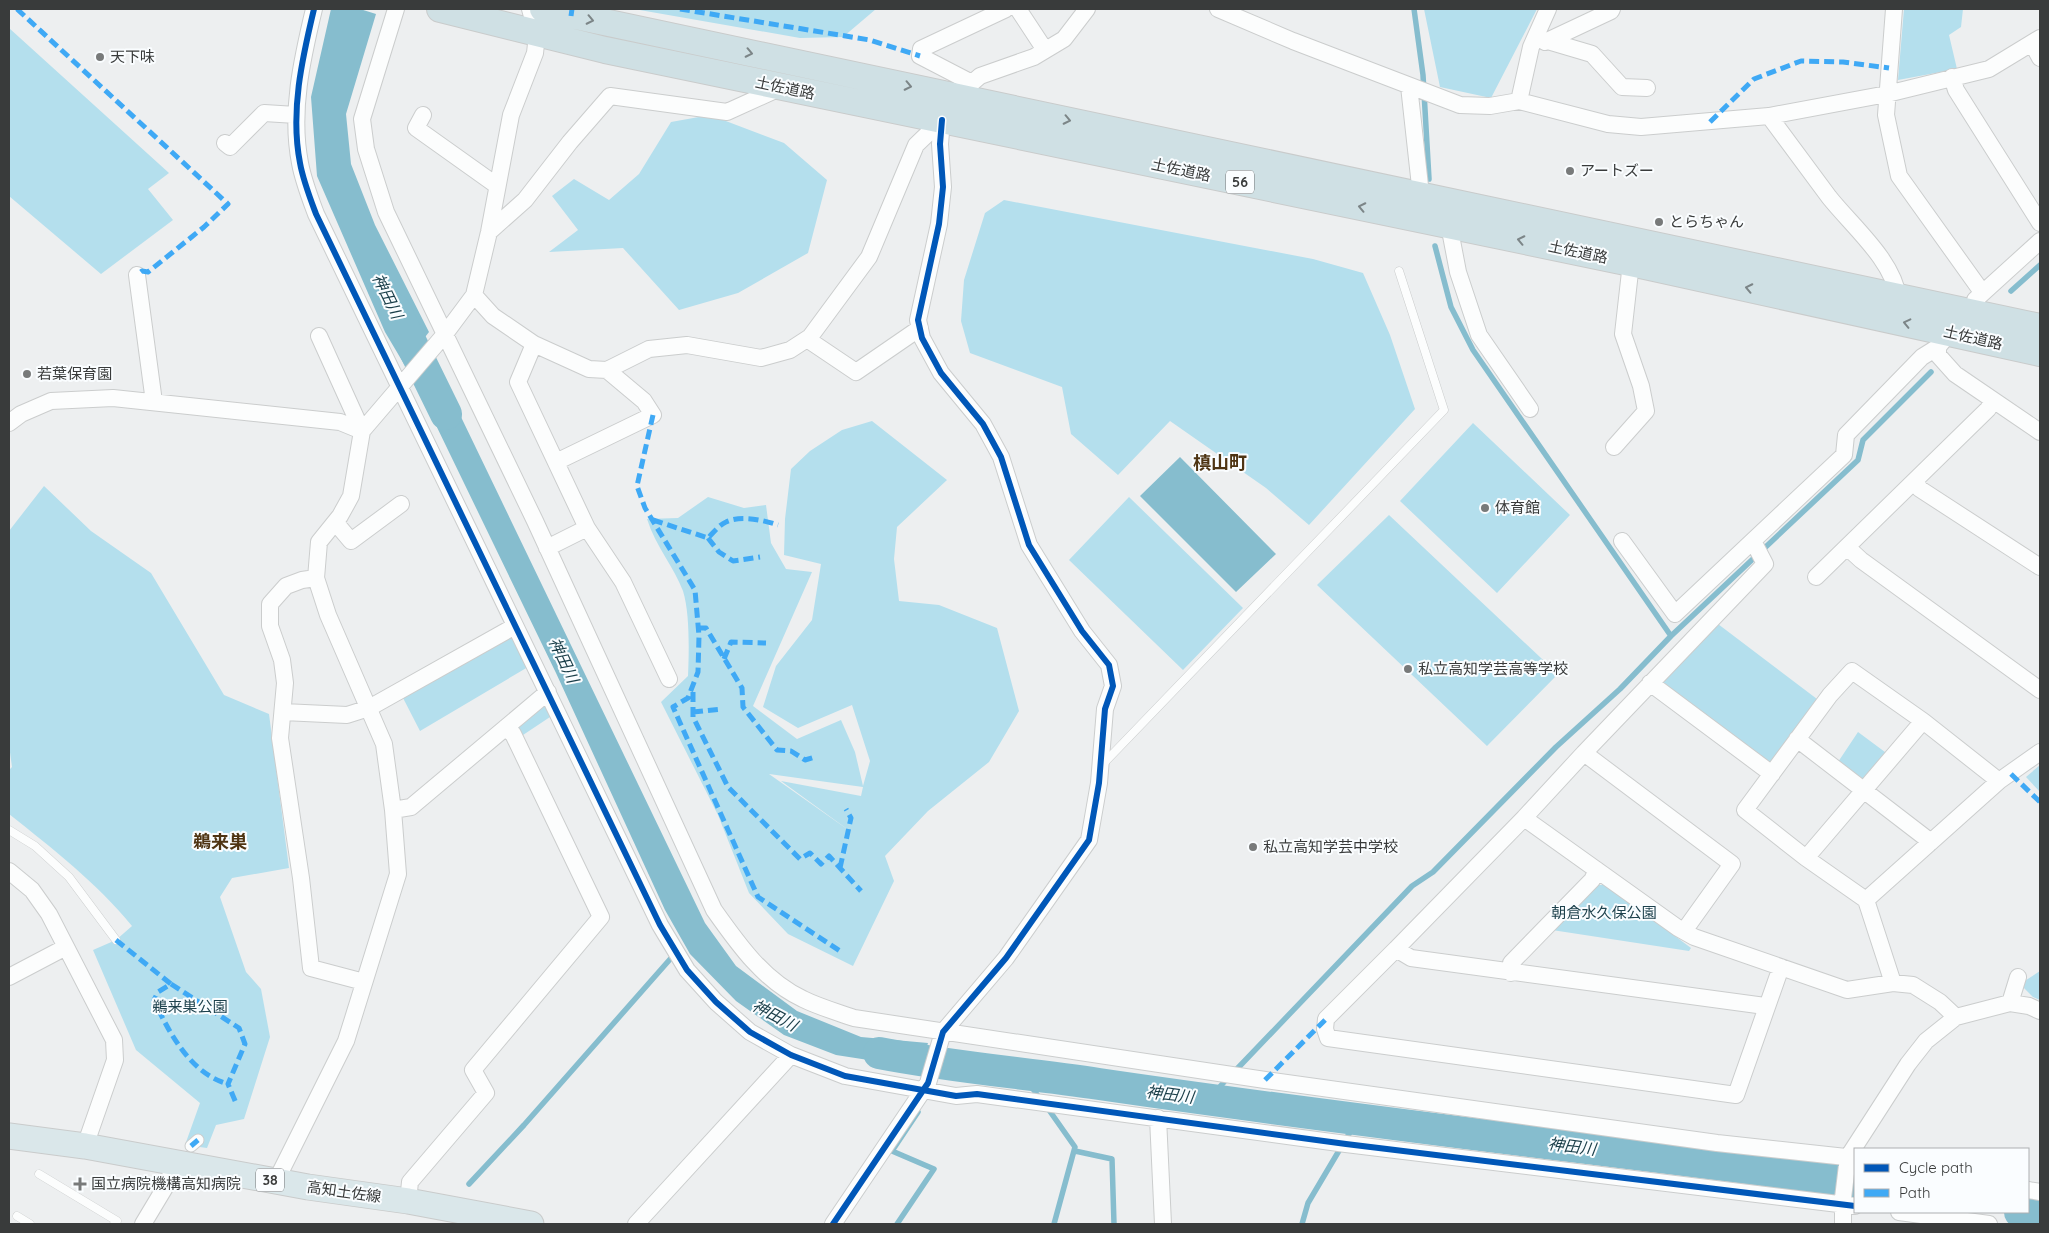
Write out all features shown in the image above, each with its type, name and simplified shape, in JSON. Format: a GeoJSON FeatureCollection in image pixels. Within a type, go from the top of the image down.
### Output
{"type":"FeatureCollection","features":[{"type":"Feature","properties":{"kind":"highway","name":"土佐道路"},"geometry":{"type":"LineString","coordinates":[[440,9],[537,35],[1631,263],[1943,340],[2040,353]]}},
{"type":"Feature","properties":{"kind":"highway","name":"土佐道路"},"geometry":{"type":"LineString","coordinates":[[543,9],[964,90],[1421,195],[2040,327]]}},
{"type":"Feature","properties":{"kind":"main road","name":"高知土佐線"},"geometry":{"type":"LineString","coordinates":[[9,1136],[85,1146],[187,1149],[276,1181],[408,1201],[531,1224]]}},
{"type":"Feature","properties":{"kind":"street"},"geometry":{"type":"LineString","coordinates":[[314,9],[302,58],[296,115],[300,164],[316,214],[402,385],[515,626],[660,925],[687,970],[716,1002],[750,1032],[791,1055],[845,1076],[926,1086],[956,1096],[977,1094],[1346,1144],[1847,1202]]}},
{"type":"Feature","properties":{"kind":"street"},"geometry":{"type":"LineString","coordinates":[[396,9],[362,118],[366,149],[386,212],[442,337],[547,548],[714,910],[748,957],[802,999],[854,1018],[942,1036],[1687,1139],[1850,1159],[1847,1202],[1843,1224]]}},
{"type":"Feature","properties":{"kind":"street"},"geometry":{"type":"LineString","coordinates":[[276,1181],[346,1041],[398,874],[393,810],[384,744],[328,615],[316,578],[319,542],[335,522],[351,496],[362,431],[442,337],[474,295],[489,232],[496,185],[511,115],[535,53],[537,35],[530,9]]}},
{"type":"Feature","properties":{"kind":"street"},"geometry":{"type":"LineString","coordinates":[[964,90],[920,56],[921,49],[1006,9]]}},
{"type":"Feature","properties":{"kind":"street"},"geometry":{"type":"LineString","coordinates":[[1018,9],[1045,50]]}},
{"type":"Feature","properties":{"kind":"street"},"geometry":{"type":"LineString","coordinates":[[474,295],[493,316],[534,344],[589,369],[607,370],[649,350],[687,345],[761,358],[790,350],[807,339],[869,257],[916,145],[942,120],[964,90],[980,76],[1034,57],[1064,39],[1087,9]]}},
{"type":"Feature","properties":{"kind":"street"},"geometry":{"type":"LineString","coordinates":[[1218,9],[1460,105],[1480,106],[1519,101],[1608,124],[1641,127],[1769,116],[1887,94],[1990,69],[2036,41],[2040,58]]}},
{"type":"Feature","properties":{"kind":"street"},"geometry":{"type":"LineString","coordinates":[[1519,101],[1531,47],[1548,9]]}},
{"type":"Feature","properties":{"kind":"street"},"geometry":{"type":"LineString","coordinates":[[1531,47],[1548,41],[1612,9]]}},
{"type":"Feature","properties":{"kind":"street"},"geometry":{"type":"LineString","coordinates":[[1894,9],[1886,115],[1899,176],[1982,292]]}},
{"type":"Feature","properties":{"kind":"street"},"geometry":{"type":"LineString","coordinates":[[1548,41],[1592,54],[1622,87],[1647,88]]}},
{"type":"Feature","properties":{"kind":"street"},"geometry":{"type":"LineString","coordinates":[[1952,77],[1956,90],[2040,224]]}},
{"type":"Feature","properties":{"kind":"street"},"geometry":{"type":"LineString","coordinates":[[1410,86],[1421,195]]}},
{"type":"Feature","properties":{"kind":"street"},"geometry":{"type":"LineString","coordinates":[[489,232],[525,200],[570,142],[610,96],[727,112],[782,87]]}},
{"type":"Feature","properties":{"kind":"street"},"geometry":{"type":"LineString","coordinates":[[225,143],[230,147],[264,113],[296,115]]}},
{"type":"Feature","properties":{"kind":"street"},"geometry":{"type":"LineString","coordinates":[[423,115],[416,128],[496,185]]}},
{"type":"Feature","properties":{"kind":"street"},"geometry":{"type":"LineString","coordinates":[[1769,116],[1830,198],[1888,267],[1897,284],[1898,297]]}},
{"type":"Feature","properties":{"kind":"street"},"geometry":{"type":"LineString","coordinates":[[833,1224],[926,1086],[942,1036],[1006,958],[1089,840],[1100,768],[1105,710],[1113,686],[1109,665],[1082,632],[1029,545],[1001,457],[983,424],[940,373],[922,338],[918,320],[939,224],[943,187],[940,144],[942,120]]}},
{"type":"Feature","properties":{"kind":"street"},"geometry":{"type":"LineString","coordinates":[[1450,225],[1458,272],[1479,335],[1530,409]]}},
{"type":"Feature","properties":{"kind":"street"},"geometry":{"type":"LineString","coordinates":[[1622,540],[1675,614],[1758,548],[1844,455],[1846,435],[1922,357],[1943,340],[1964,311],[1982,292],[2040,241]]}},
{"type":"Feature","properties":{"kind":"street"},"geometry":{"type":"LineString","coordinates":[[1614,447],[1646,411],[1641,386],[1623,334],[1631,263]]}},
{"type":"Feature","properties":{"kind":"street"},"geometry":{"type":"LineString","coordinates":[[137,275],[154,402]]}},
{"type":"Feature","properties":{"kind":"street"},"geometry":{"type":"LineString","coordinates":[[807,339],[856,372],[920,328]]}},
{"type":"Feature","properties":{"kind":"street"},"geometry":{"type":"LineString","coordinates":[[318,336],[362,431]]}},
{"type":"Feature","properties":{"kind":"street"},"geometry":{"type":"LineString","coordinates":[[1943,340],[1938,355],[1955,374],[2040,432]]}},
{"type":"Feature","properties":{"kind":"street"},"geometry":{"type":"LineString","coordinates":[[534,344],[518,382],[587,528],[623,582],[669,679]]}},
{"type":"Feature","properties":{"kind":"street"},"geometry":{"type":"LineString","coordinates":[[556,462],[653,415],[644,401],[607,370]]}},
{"type":"Feature","properties":{"kind":"street"},"geometry":{"type":"LineString","coordinates":[[9,423],[21,414],[51,401],[113,398],[340,422],[362,431]]}},
{"type":"Feature","properties":{"kind":"street"},"geometry":{"type":"LineString","coordinates":[[1816,577],[1848,548],[1988,409],[1993,400]]}},
{"type":"Feature","properties":{"kind":"street"},"geometry":{"type":"LineString","coordinates":[[1915,482],[1920,489],[2040,567]]}},
{"type":"Feature","properties":{"kind":"street"},"geometry":{"type":"LineString","coordinates":[[335,522],[351,542],[401,504]]}},
{"type":"Feature","properties":{"kind":"street"},"geometry":{"type":"LineString","coordinates":[[547,548],[587,528]]}},
{"type":"Feature","properties":{"kind":"street"},"geometry":{"type":"LineString","coordinates":[[1758,548],[1766,564],[1650,683],[1524,818],[1326,1019],[1325,1030],[1328,1038],[1736,1095],[1781,967]]}},
{"type":"Feature","properties":{"kind":"street"},"geometry":{"type":"LineString","coordinates":[[1848,548],[1861,560],[2040,690]]}},
{"type":"Feature","properties":{"kind":"street"},"geometry":{"type":"LineString","coordinates":[[316,578],[302,580],[286,586],[270,604],[270,626],[282,660],[285,683],[284,712],[280,738],[301,878],[311,968],[364,982]]}},
{"type":"Feature","properties":{"kind":"street"},"geometry":{"type":"LineString","coordinates":[[284,712],[347,714],[369,708],[515,626]]}},
{"type":"Feature","properties":{"kind":"street"},"geometry":{"type":"LineString","coordinates":[[1893,983],[1866,900],[1806,858],[1745,810],[1830,695],[1852,671],[1923,722],[1999,781]]}},
{"type":"Feature","properties":{"kind":"street"},"geometry":{"type":"LineString","coordinates":[[1650,683],[1772,774]]}},
{"type":"Feature","properties":{"kind":"street"},"geometry":{"type":"LineString","coordinates":[[393,810],[411,807],[548,692]]}},
{"type":"Feature","properties":{"kind":"street"},"geometry":{"type":"LineString","coordinates":[[1806,858],[1923,722]]}},
{"type":"Feature","properties":{"kind":"street"},"geometry":{"type":"LineString","coordinates":[[408,1201],[410,1182],[486,1093],[473,1070],[601,917],[512,734],[505,728]]}},
{"type":"Feature","properties":{"kind":"street"},"geometry":{"type":"LineString","coordinates":[[1797,739],[1931,842]]}},
{"type":"Feature","properties":{"kind":"street"},"geometry":{"type":"LineString","coordinates":[[1866,900],[1999,781],[2040,752]]}},
{"type":"Feature","properties":{"kind":"street"},"geometry":{"type":"LineString","coordinates":[[1584,753],[1732,864],[1684,931]]}},
{"type":"Feature","properties":{"kind":"street"},"geometry":{"type":"LineString","coordinates":[[1524,818],[1684,931],[1847,990],[1893,983],[1913,985],[1940,1002],[1956,1018]]}},
{"type":"Feature","properties":{"kind":"street"},"geometry":{"type":"LineString","coordinates":[[9,870],[32,890],[49,914],[114,1040],[115,1060],[85,1146]]}},
{"type":"Feature","properties":{"kind":"street"},"geometry":{"type":"LineString","coordinates":[[1511,973],[1511,963],[1592,880],[1597,870]]}},
{"type":"Feature","properties":{"kind":"street"},"geometry":{"type":"LineString","coordinates":[[9,977],[66,947]]}},
{"type":"Feature","properties":{"kind":"street"},"geometry":{"type":"LineString","coordinates":[[1396,949],[1411,958],[1766,1006]]}},
{"type":"Feature","properties":{"kind":"street"},"geometry":{"type":"LineString","coordinates":[[2010,1003],[2018,977]]}},
{"type":"Feature","properties":{"kind":"street"},"geometry":{"type":"LineString","coordinates":[[1857,1148],[1914,1056],[1926,1041],[1956,1018],[2010,1003],[2029,1006],[2040,1011]]}},
{"type":"Feature","properties":{"kind":"street"},"geometry":{"type":"LineString","coordinates":[[636,1224],[791,1055]]}},
{"type":"Feature","properties":{"kind":"street"},"geometry":{"type":"LineString","coordinates":[[1158,1118],[1163,1224]]}},
{"type":"Feature","properties":{"kind":"street"},"geometry":{"type":"LineString","coordinates":[[143,1224],[187,1149]]}},
{"type":"Feature","properties":{"kind":"street"},"geometry":{"type":"LineString","coordinates":[[1906,1213],[1989,1224]]}},
{"type":"Feature","properties":{"kind":"lane"},"geometry":{"type":"LineString","coordinates":[[1100,768],[1444,410],[1399,271]]}},
{"type":"Feature","properties":{"kind":"lane"},"geometry":{"type":"LineString","coordinates":[[9,830],[35,846],[69,876],[116,940]]}},
{"type":"Feature","properties":{"kind":"lane"},"geometry":{"type":"LineString","coordinates":[[39,1174],[117,1221],[114,1224]]}},
{"type":"Feature","properties":{"kind":"lane"},"geometry":{"type":"LineString","coordinates":[[17,1216],[30,1224]]}},
{"type":"Feature","properties":{"kind":"green space"},"geometry":{"type":"Polygon","coordinates":[[[634,9],[876,9],[843,37],[800,38],[634,9]]]}},
{"type":"Feature","properties":{"kind":"green space"},"geometry":{"type":"Polygon","coordinates":[[[1424,9],[1537,9],[1491,98],[1440,87],[1424,9]]]}},
{"type":"Feature","properties":{"kind":"green space"},"geometry":{"type":"Polygon","coordinates":[[[1904,9],[1963,9],[1961,27],[1949,35],[1957,69],[1898,80],[1904,9]]]}},
{"type":"Feature","properties":{"kind":"green space"},"geometry":{"type":"Polygon","coordinates":[[[9,28],[169,173],[148,189],[173,220],[101,274],[9,196],[9,28]]]}},
{"type":"Feature","properties":{"kind":"green space"},"geometry":{"type":"Polygon","coordinates":[[[710,115],[784,143],[827,180],[808,253],[738,293],[679,310],[623,248],[549,252],[578,230],[552,196],[574,179],[609,200],[639,174],[671,122],[710,115]]]}},
{"type":"Feature","properties":{"kind":"green space"},"geometry":{"type":"Polygon","coordinates":[[[1004,200],[1313,259],[1363,273],[1390,335],[1415,409],[1309,525],[1266,488],[1170,421],[1118,475],[1071,434],[1062,387],[970,353],[961,321],[964,280],[985,213],[1004,200]]]}},
{"type":"Feature","properties":{"kind":"green space"},"geometry":{"type":"Polygon","coordinates":[[[872,421],[947,480],[897,527],[894,559],[899,601],[939,605],[997,628],[1019,711],[989,762],[928,811],[885,856],[894,881],[853,966],[788,934],[749,893],[718,815],[661,702],[688,676],[688,621],[683,591],[655,539],[647,519],[678,518],[708,497],[744,508],[766,505],[771,543],[786,569],[812,572],[753,706],[797,739],[841,720],[855,752],[863,786],[870,761],[852,705],[798,728],[763,707],[776,666],[812,620],[821,564],[784,555],[785,519],[791,469],[810,451],[842,430],[872,421]],[[769,774],[854,834],[781,781],[861,796],[863,787],[769,774]]]}},
{"type":"Feature","properties":{"kind":"green space","name":"体育館"},"geometry":{"type":"Polygon","coordinates":[[[1473,423],[1570,515],[1497,593],[1400,501],[1473,423]]]}},
{"type":"Feature","properties":{"kind":"green space","name":"鵜来巣公園"},"geometry":{"type":"Polygon","coordinates":[[[44,486],[91,531],[151,573],[224,695],[269,714],[289,868],[232,878],[220,897],[246,972],[261,989],[270,1037],[244,1119],[216,1125],[207,1148],[185,1145],[200,1103],[136,1050],[93,950],[116,940],[132,926],[89,881],[58,853],[9,814],[9,770],[12,767],[9,745],[9,531],[44,486]]]}},
{"type":"Feature","properties":{"kind":"green space"},"geometry":{"type":"Polygon","coordinates":[[[1129,497],[1243,608],[1183,670],[1069,560],[1129,497]]]}},
{"type":"Feature","properties":{"kind":"green space"},"geometry":{"type":"Polygon","coordinates":[[[1389,515],[1558,674],[1487,746],[1317,585],[1389,515]]]}},
{"type":"Feature","properties":{"kind":"green space"},"geometry":{"type":"Polygon","coordinates":[[[1718,624],[1817,699],[1775,760],[1766,762],[1661,684],[1718,624]]]}},
{"type":"Feature","properties":{"kind":"green space"},"geometry":{"type":"Polygon","coordinates":[[[511,633],[528,667],[420,731],[402,696],[511,633]]]}},
{"type":"Feature","properties":{"kind":"green space"},"geometry":{"type":"Polygon","coordinates":[[[546,699],[553,715],[520,737],[513,727],[546,699]]]}},
{"type":"Feature","properties":{"kind":"green space"},"geometry":{"type":"Polygon","coordinates":[[[1858,732],[1889,755],[1865,783],[1838,762],[1858,732]]]}},
{"type":"Feature","properties":{"kind":"green space"},"geometry":{"type":"Polygon","coordinates":[[[2040,765],[2040,792],[2026,777],[2040,765]]]}},
{"type":"Feature","properties":{"kind":"green space","name":"朝倉水久保公園"},"geometry":{"type":"Polygon","coordinates":[[[1594,885],[1607,885],[1691,948],[1689,951],[1552,930],[1594,885]]]}},
{"type":"Feature","properties":{"kind":"green space"},"geometry":{"type":"Polygon","coordinates":[[[2040,971],[2040,1000],[2033,997],[2020,984],[2040,971]]]}},
{"type":"Feature","properties":{"kind":"water"},"geometry":{"type":"Polygon","coordinates":[[[331,9],[360,9],[376,14],[346,114],[351,164],[375,225],[429,332],[404,364],[385,332],[317,176],[311,97],[331,9]]]}},
{"type":"Feature","properties":{"kind":"water"},"geometry":{"type":"Polygon","coordinates":[[[435,363],[705,923],[736,966],[797,1011],[861,1037],[928,1043],[920,1068],[836,1055],[784,1035],[736,1001],[690,954],[665,910],[556,673],[417,386],[435,363]]]}},
{"type":"Feature","properties":{"kind":"water"},"geometry":{"type":"Polygon","coordinates":[[[1180,457],[1276,554],[1236,592],[1140,496],[1180,457]]]}},
{"type":"Feature","properties":{"kind":"waterway"},"geometry":{"type":"LineString","coordinates":[[1414,9],[1423,75],[1429,179]]}},
{"type":"Feature","properties":{"kind":"waterway"},"geometry":{"type":"LineString","coordinates":[[1435,246],[1451,307],[1473,350],[1671,636]]}},
{"type":"Feature","properties":{"kind":"waterway"},"geometry":{"type":"LineString","coordinates":[[2011,291],[2040,265]]}},
{"type":"Feature","properties":{"kind":"waterway","name":"神田川"},"geometry":{"type":"LineString","coordinates":[[395,310],[446,414]]}},
{"type":"Feature","properties":{"kind":"waterway"},"geometry":{"type":"LineString","coordinates":[[1235,1071],[1412,886],[1433,872],[1556,747],[1620,689],[1671,636],[1858,460],[1863,440],[1931,372]]}},
{"type":"Feature","properties":{"kind":"waterway"},"geometry":{"type":"LineString","coordinates":[[469,1184],[524,1125],[672,957]]}},
{"type":"Feature","properties":{"kind":"waterway","name":"神田川"},"geometry":{"type":"LineString","coordinates":[[879,1053],[961,1066],[1288,1110],[1854,1182]]}},
{"type":"Feature","properties":{"kind":"waterway"},"geometry":{"type":"LineString","coordinates":[[1022,1073],[1040,1099]]}},
{"type":"Feature","properties":{"kind":"waterway"},"geometry":{"type":"LineString","coordinates":[[1208,1100],[1225,1081]]}},
{"type":"Feature","properties":{"kind":"waterway"},"geometry":{"type":"LineString","coordinates":[[1049,1110],[1075,1147],[1054,1224]]}},
{"type":"Feature","properties":{"kind":"waterway"},"geometry":{"type":"LineString","coordinates":[[897,1224],[934,1169],[892,1151],[918,1112]]}},
{"type":"Feature","properties":{"kind":"waterway"},"geometry":{"type":"LineString","coordinates":[[1346,1139],[1357,1120]]}},
{"type":"Feature","properties":{"kind":"waterway"},"geometry":{"type":"LineString","coordinates":[[1302,1224],[1308,1203],[1340,1149]]}},
{"type":"Feature","properties":{"kind":"waterway"},"geometry":{"type":"LineString","coordinates":[[1075,1151],[1112,1159],[1114,1224]]}},
{"type":"Feature","properties":{"kind":"waterway","name":"神田川"},"geometry":{"type":"LineString","coordinates":[[2025,1213],[2040,1216]]}},
{"type":"Feature","properties":{"kind":"marked path"},"geometry":{"type":"LineString","coordinates":[[17,9],[228,204],[204,227],[148,272],[142,271],[137,275]]}},
{"type":"Feature","properties":{"kind":"marked path"},"geometry":{"type":"LineString","coordinates":[[571,16],[572,9]]}},
{"type":"Feature","properties":{"kind":"marked path"},"geometry":{"type":"LineString","coordinates":[[680,9],[870,40],[920,56]]}},
{"type":"Feature","properties":{"kind":"marked path"},"geometry":{"type":"LineString","coordinates":[[1710,122],[1754,79],[1801,61],[1843,62],[1889,68]]}},
{"type":"Feature","properties":{"kind":"marked path"},"geometry":{"type":"LineString","coordinates":[[653,415],[637,486],[645,508],[695,590],[699,636],[698,672],[688,698],[673,707],[758,897],[843,953]]}},
{"type":"Feature","properties":{"kind":"marked path"},"geometry":{"type":"LineString","coordinates":[[653,520],[708,538],[721,525],[732,520],[752,519],[778,525]]}},
{"type":"Feature","properties":{"kind":"marked path"},"geometry":{"type":"LineString","coordinates":[[708,538],[719,552],[733,561],[760,557]]}},
{"type":"Feature","properties":{"kind":"marked path"},"geometry":{"type":"LineString","coordinates":[[698,628],[706,628],[742,688],[743,707],[777,750],[791,751],[805,760],[815,757]]}},
{"type":"Feature","properties":{"kind":"marked path"},"geometry":{"type":"LineString","coordinates":[[724,659],[731,642],[766,643]]}},
{"type":"Feature","properties":{"kind":"marked path"},"geometry":{"type":"LineString","coordinates":[[693,692],[693,717],[728,787],[800,859],[810,853],[821,864],[829,856],[861,891]]}},
{"type":"Feature","properties":{"kind":"marked path"},"geometry":{"type":"LineString","coordinates":[[693,712],[722,709]]}},
{"type":"Feature","properties":{"kind":"marked path"},"geometry":{"type":"LineString","coordinates":[[2011,774],[2040,802]]}},
{"type":"Feature","properties":{"kind":"marked path"},"geometry":{"type":"LineString","coordinates":[[840,868],[851,818],[846,809]]}},
{"type":"Feature","properties":{"kind":"marked path"},"geometry":{"type":"LineString","coordinates":[[116,940],[171,984],[158,992],[154,1000],[167,1026],[192,1062],[215,1079],[228,1084]]}},
{"type":"Feature","properties":{"kind":"marked path"},"geometry":{"type":"LineString","coordinates":[[171,984],[239,1028],[245,1044],[228,1084],[236,1103]]}},
{"type":"Feature","properties":{"kind":"marked path"},"geometry":{"type":"LineString","coordinates":[[1265,1080],[1326,1019]]}},
{"type":"Feature","properties":{"kind":"marked path"},"geometry":{"type":"LineString","coordinates":[[191,1146],[198,1140]]}},
{"type":"Feature","properties":{"kind":"cycle path"},"geometry":{"type":"LineString","coordinates":[[314,9],[302,66],[296,124],[301,169],[316,214],[660,925],[687,970],[716,1002],[750,1032],[791,1055],[845,1076],[956,1096],[977,1094],[1346,1144],[1854,1206]]}},
{"type":"Feature","properties":{"kind":"cycle path"},"geometry":{"type":"LineString","coordinates":[[833,1224],[928,1083],[943,1032],[1006,958],[1089,840],[1099,783],[1105,709],[1113,686],[1109,665],[1082,631],[1029,545],[1001,457],[983,424],[941,373],[922,338],[918,320],[939,224],[943,187],[940,144],[942,120]]}},
{"type":"Feature","properties":{"kind":"place","name":"天下味"},"geometry":{"type":"Point","coordinates":[100,57]}},
{"type":"Feature","properties":{"kind":"place","name":"アートズー"},"geometry":{"type":"Point","coordinates":[1570,171]}},
{"type":"Feature","properties":{"kind":"place","name":"とらちゃん"},"geometry":{"type":"Point","coordinates":[1659,222]}},
{"type":"Feature","properties":{"kind":"place","name":"若葉保育園"},"geometry":{"type":"Point","coordinates":[27,374]}},
{"type":"Feature","properties":{"kind":"place","name":"体育館"},"geometry":{"type":"Point","coordinates":[1485,508]}},
{"type":"Feature","properties":{"kind":"place","name":"私立高知学芸高等学校"},"geometry":{"type":"Point","coordinates":[1408,669]}},
{"type":"Feature","properties":{"kind":"place","name":"私立高知学芸中学校"},"geometry":{"type":"Point","coordinates":[1253,847]}},
{"type":"Feature","properties":{"kind":"place","name":"国立病院機構高知病院"},"geometry":{"type":"Point","coordinates":[80,1184]}},
{"type":"Feature","properties":{"kind":"district","name":"槙山町"},"geometry":{"type":"Point","coordinates":[1220,463]}},
{"type":"Feature","properties":{"kind":"district","name":"鵜来巣"},"geometry":{"type":"Point","coordinates":[220,842]}}]}
